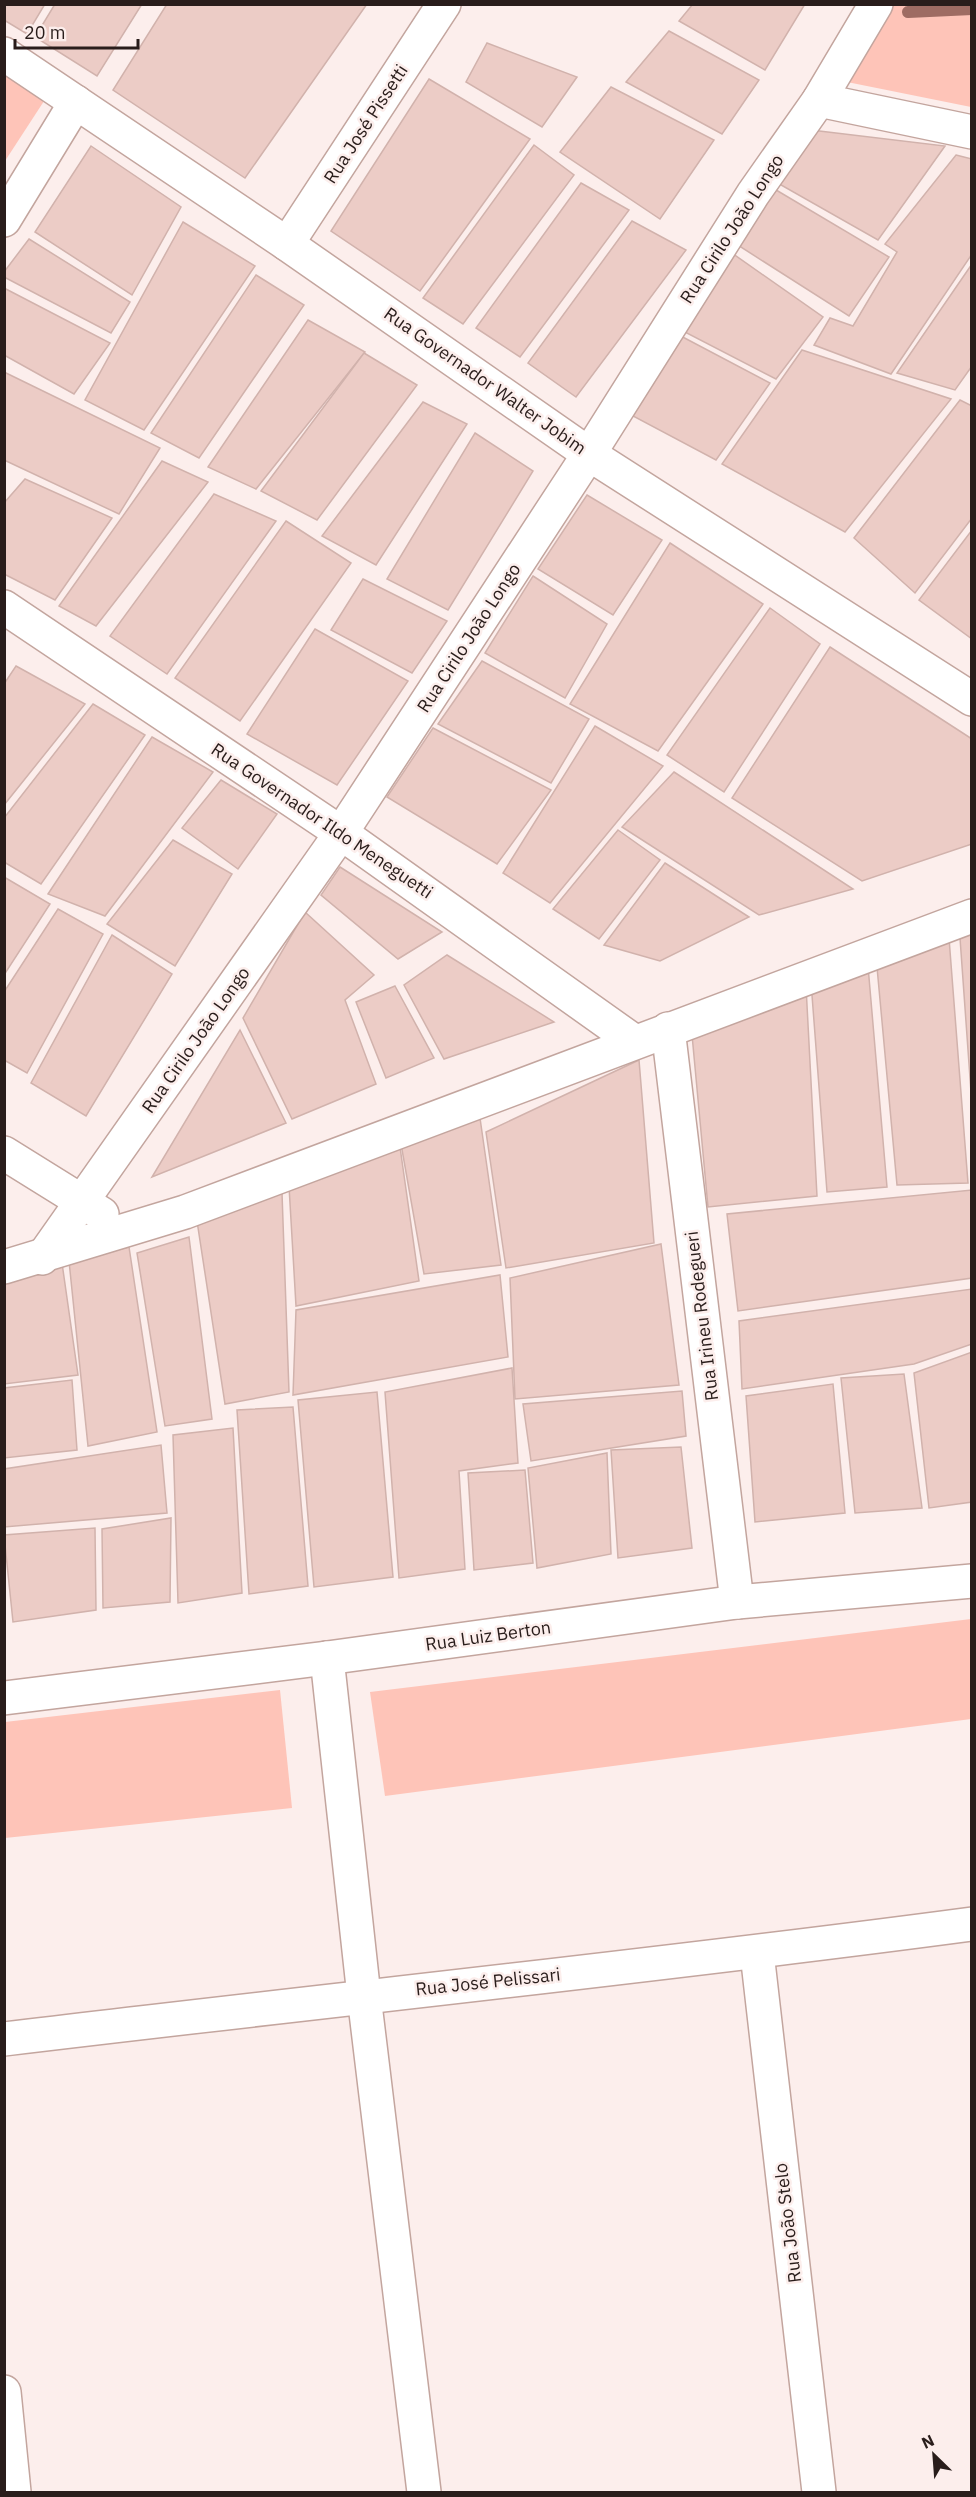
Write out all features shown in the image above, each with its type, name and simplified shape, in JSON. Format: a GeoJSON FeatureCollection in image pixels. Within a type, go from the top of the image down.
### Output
{"type":"FeatureCollection","features":[{"type":"Feature","properties":{"kind":"street","name":"Rua José Pissetti"},"geometry":{"type":"LineString","coordinates":[[287,243],[444,4]]}},
{"type":"Feature","properties":{"kind":"street","name":"Rua Cirilo João Longo"},"geometry":{"type":"LineString","coordinates":[[42,1258],[341,832],[589,454],[753,194],[819,100],[876,4]]}},
{"type":"Feature","properties":{"kind":"street","name":"Rua Governador Walter Jobim"},"geometry":{"type":"LineString","coordinates":[[4,54],[287,243],[589,454],[972,699]]}},
{"type":"Feature","properties":{"kind":"street"},"geometry":{"type":"LineString","coordinates":[[819,100],[972,132]]}},
{"type":"Feature","properties":{"kind":"street"},"geometry":{"type":"LineString","coordinates":[[4,220],[76,102]]}},
{"type":"Feature","properties":{"kind":"street","name":"Rua Governador Ildo Meneguetti"},"geometry":{"type":"LineString","coordinates":[[4,607],[341,832],[635,1042]]}},
{"type":"Feature","properties":{"kind":"street"},"geometry":{"type":"LineString","coordinates":[[4,1267],[42,1258],[185,1212],[972,916]]}},
{"type":"Feature","properties":{"kind":"street","name":"Rua Irineu Rodegueri"},"geometry":{"type":"LineString","coordinates":[[668,1029],[737,1602]]}},
{"type":"Feature","properties":{"kind":"street"},"geometry":{"type":"LineString","coordinates":[[4,1153],[130,1230]]}},
{"type":"Feature","properties":{"kind":"street","name":"Rua Luiz Berton"},"geometry":{"type":"LineString","coordinates":[[4,1698],[327,1658],[737,1602],[972,1581]]}},
{"type":"Feature","properties":{"kind":"street"},"geometry":{"type":"LineString","coordinates":[[327,1658],[364,1996],[424,2493]]}},
{"type":"Feature","properties":{"kind":"street","name":"Rua José Pelissari"},"geometry":{"type":"LineString","coordinates":[[4,2039],[364,1996],[757,1953],[972,1924]]}},
{"type":"Feature","properties":{"kind":"street","name":"Rua João Stelo"},"geometry":{"type":"LineString","coordinates":[[757,1953],[819,2493]]}},
{"type":"Feature","properties":{"kind":"street"},"geometry":{"type":"LineString","coordinates":[[4,2392],[15,2493]]}},
{"type":"Feature","properties":{"kind":"shaded area"},"geometry":{"type":"Polygon","coordinates":[[[883,5],[971,5],[971,107],[847,82],[883,5]]]}},
{"type":"Feature","properties":{"kind":"shaded area"},"geometry":{"type":"Polygon","coordinates":[[[5,73],[46,98],[5,161],[5,73]]]}},
{"type":"Feature","properties":{"kind":"shaded area"},"geometry":{"type":"Polygon","coordinates":[[[971,1619],[971,1719],[385,1796],[370,1692],[971,1619]]]}},
{"type":"Feature","properties":{"kind":"shaded area"},"geometry":{"type":"Polygon","coordinates":[[[280,1690],[292,1808],[5,1838],[5,1722],[280,1690]]]}},
{"type":"Feature","properties":{"kind":"building"},"geometry":{"type":"Polygon","coordinates":[[[4,4],[45,4],[27,34],[4,20],[4,4]]]}},
{"type":"Feature","properties":{"kind":"building"},"geometry":{"type":"Polygon","coordinates":[[[55,4],[142,4],[97,76],[35,37],[55,4]]]}},
{"type":"Feature","properties":{"kind":"building"},"geometry":{"type":"Polygon","coordinates":[[[167,4],[367,4],[245,178],[113,90],[167,4]]]}},
{"type":"Feature","properties":{"kind":"building"},"geometry":{"type":"Polygon","coordinates":[[[693,4],[805,4],[765,70],[679,21],[693,4]]]}},
{"type":"Feature","properties":{"kind":"building"},"geometry":{"type":"Polygon","coordinates":[[[669,31],[759,80],[722,134],[626,82],[669,31]]]}},
{"type":"Feature","properties":{"kind":"building"},"geometry":{"type":"Polygon","coordinates":[[[487,43],[577,77],[542,127],[466,82],[487,43]]]}},
{"type":"Feature","properties":{"kind":"building"},"geometry":{"type":"Polygon","coordinates":[[[429,79],[530,139],[420,291],[331,231],[429,79]]]}},
{"type":"Feature","properties":{"kind":"building"},"geometry":{"type":"Polygon","coordinates":[[[611,87],[714,140],[660,219],[560,152],[611,87]]]}},
{"type":"Feature","properties":{"kind":"building"},"geometry":{"type":"Polygon","coordinates":[[[811,130],[945,146],[878,240],[774,181],[811,130]]]}},
{"type":"Feature","properties":{"kind":"building"},"geometry":{"type":"Polygon","coordinates":[[[534,145],[574,175],[463,324],[423,298],[534,145]]]}},
{"type":"Feature","properties":{"kind":"building"},"geometry":{"type":"Polygon","coordinates":[[[91,146],[181,207],[132,295],[35,232],[91,146]]]}},
{"type":"Feature","properties":{"kind":"building"},"geometry":{"type":"Polygon","coordinates":[[[956,155],[972,159],[972,254],[891,374],[814,345],[830,318],[853,326],[897,252],[885,244],[956,155]]]}},
{"type":"Feature","properties":{"kind":"building"},"geometry":{"type":"Polygon","coordinates":[[[581,183],[629,210],[520,357],[476,328],[581,183]]]}},
{"type":"Feature","properties":{"kind":"building"},"geometry":{"type":"Polygon","coordinates":[[[766,184],[889,257],[849,316],[733,242],[766,184]]]}},
{"type":"Feature","properties":{"kind":"building"},"geometry":{"type":"Polygon","coordinates":[[[632,221],[686,250],[576,397],[528,363],[632,221]]]}},
{"type":"Feature","properties":{"kind":"building"},"geometry":{"type":"Polygon","coordinates":[[[183,222],[255,266],[144,430],[85,400],[183,222]]]}},
{"type":"Feature","properties":{"kind":"building"},"geometry":{"type":"Polygon","coordinates":[[[29,239],[130,302],[111,333],[4,277],[4,272],[29,239]]]}},
{"type":"Feature","properties":{"kind":"building"},"geometry":{"type":"Polygon","coordinates":[[[729,251],[823,317],[776,379],[679,329],[729,251]]]}},
{"type":"Feature","properties":{"kind":"building"},"geometry":{"type":"Polygon","coordinates":[[[972,264],[972,366],[955,390],[897,373],[972,264]]]}},
{"type":"Feature","properties":{"kind":"building"},"geometry":{"type":"Polygon","coordinates":[[[256,275],[304,305],[199,458],[151,433],[256,275]]]}},
{"type":"Feature","properties":{"kind":"building"},"geometry":{"type":"Polygon","coordinates":[[[4,288],[110,343],[74,394],[4,355],[4,288]]]}},
{"type":"Feature","properties":{"kind":"building"},"geometry":{"type":"Polygon","coordinates":[[[308,320],[365,352],[256,489],[208,467],[308,320]]]}},
{"type":"Feature","properties":{"kind":"building"},"geometry":{"type":"Polygon","coordinates":[[[677,334],[770,383],[716,460],[633,416],[677,334]]]}},
{"type":"Feature","properties":{"kind":"building"},"geometry":{"type":"Polygon","coordinates":[[[802,350],[951,399],[845,532],[722,464],[802,350]]]}},
{"type":"Feature","properties":{"kind":"building"},"geometry":{"type":"Polygon","coordinates":[[[364,353],[417,385],[317,520],[261,491],[364,353]]]}},
{"type":"Feature","properties":{"kind":"building"},"geometry":{"type":"Polygon","coordinates":[[[4,372],[160,448],[119,514],[4,460],[4,372]]]}},
{"type":"Feature","properties":{"kind":"building"},"geometry":{"type":"Polygon","coordinates":[[[960,400],[972,406],[972,518],[915,593],[854,538],[960,400]]]}},
{"type":"Feature","properties":{"kind":"building"},"geometry":{"type":"Polygon","coordinates":[[[423,402],[467,424],[376,565],[322,536],[423,402]]]}},
{"type":"Feature","properties":{"kind":"building"},"geometry":{"type":"Polygon","coordinates":[[[475,433],[533,471],[448,610],[387,579],[475,433]]]}},
{"type":"Feature","properties":{"kind":"building"},"geometry":{"type":"Polygon","coordinates":[[[162,461],[208,482],[96,626],[59,606],[162,461]]]}},
{"type":"Feature","properties":{"kind":"building"},"geometry":{"type":"Polygon","coordinates":[[[25,479],[112,518],[55,600],[4,574],[4,503],[25,479]]]}},
{"type":"Feature","properties":{"kind":"building"},"geometry":{"type":"Polygon","coordinates":[[[214,494],[276,521],[167,674],[110,636],[214,494]]]}},
{"type":"Feature","properties":{"kind":"building"},"geometry":{"type":"Polygon","coordinates":[[[587,495],[662,540],[613,615],[538,569],[587,495]]]}},
{"type":"Feature","properties":{"kind":"building"},"geometry":{"type":"Polygon","coordinates":[[[286,521],[351,563],[240,721],[175,678],[286,521]]]}},
{"type":"Feature","properties":{"kind":"building"},"geometry":{"type":"Polygon","coordinates":[[[972,530],[972,639],[919,600],[972,530]]]}},
{"type":"Feature","properties":{"kind":"building"},"geometry":{"type":"Polygon","coordinates":[[[670,543],[763,604],[658,751],[570,704],[670,543]]]}},
{"type":"Feature","properties":{"kind":"building"},"geometry":{"type":"Polygon","coordinates":[[[533,576],[607,624],[565,698],[485,653],[533,576]]]}},
{"type":"Feature","properties":{"kind":"building"},"geometry":{"type":"Polygon","coordinates":[[[363,579],[447,621],[412,673],[331,630],[363,579]]]}},
{"type":"Feature","properties":{"kind":"building"},"geometry":{"type":"Polygon","coordinates":[[[770,608],[820,644],[724,792],[667,755],[770,608]]]}},
{"type":"Feature","properties":{"kind":"building"},"geometry":{"type":"Polygon","coordinates":[[[315,629],[408,681],[337,785],[247,734],[315,629]]]}},
{"type":"Feature","properties":{"kind":"building"},"geometry":{"type":"Polygon","coordinates":[[[830,647],[972,739],[972,844],[862,881],[732,798],[830,647]]]}},
{"type":"Feature","properties":{"kind":"building"},"geometry":{"type":"Polygon","coordinates":[[[482,661],[589,719],[551,783],[438,724],[482,661]]]}},
{"type":"Feature","properties":{"kind":"building"},"geometry":{"type":"Polygon","coordinates":[[[16,666],[85,704],[4,805],[4,684],[16,666]]]}},
{"type":"Feature","properties":{"kind":"building"},"geometry":{"type":"Polygon","coordinates":[[[93,704],[145,735],[41,884],[4,862],[4,818],[93,704]]]}},
{"type":"Feature","properties":{"kind":"building"},"geometry":{"type":"Polygon","coordinates":[[[595,726],[663,766],[550,903],[503,873],[595,726]]]}},
{"type":"Feature","properties":{"kind":"building"},"geometry":{"type":"Polygon","coordinates":[[[433,728],[551,790],[497,864],[387,797],[433,728]]]}},
{"type":"Feature","properties":{"kind":"building"},"geometry":{"type":"Polygon","coordinates":[[[152,737],[213,772],[105,916],[48,894],[152,737]]]}},
{"type":"Feature","properties":{"kind":"building"},"geometry":{"type":"Polygon","coordinates":[[[674,772],[853,889],[759,915],[622,827],[674,772]]]}},
{"type":"Feature","properties":{"kind":"building"},"geometry":{"type":"Polygon","coordinates":[[[221,780],[277,814],[238,869],[182,828],[221,780]]]}},
{"type":"Feature","properties":{"kind":"building"},"geometry":{"type":"Polygon","coordinates":[[[618,830],[660,860],[599,939],[553,909],[618,830]]]}},
{"type":"Feature","properties":{"kind":"building"},"geometry":{"type":"Polygon","coordinates":[[[173,840],[232,874],[175,966],[107,924],[173,840]]]}},
{"type":"Feature","properties":{"kind":"building"},"geometry":{"type":"Polygon","coordinates":[[[665,863],[749,917],[660,961],[604,945],[665,863]]]}},
{"type":"Feature","properties":{"kind":"building"},"geometry":{"type":"Polygon","coordinates":[[[340,867],[442,932],[398,959],[321,895],[340,867]]]}},
{"type":"Feature","properties":{"kind":"building"},"geometry":{"type":"Polygon","coordinates":[[[4,877],[50,904],[4,975],[4,877]]]}},
{"type":"Feature","properties":{"kind":"building"},"geometry":{"type":"Polygon","coordinates":[[[58,909],[103,934],[27,1073],[4,1060],[4,992],[58,909]]]}},
{"type":"Feature","properties":{"kind":"building"},"geometry":{"type":"Polygon","coordinates":[[[305,912],[374,975],[345,1000],[376,1084],[292,1119],[243,1018],[305,912]]]}},
{"type":"Feature","properties":{"kind":"building"},"geometry":{"type":"Polygon","coordinates":[[[972,934],[972,1106],[960,938],[972,934]]]}},
{"type":"Feature","properties":{"kind":"building"},"geometry":{"type":"Polygon","coordinates":[[[112,935],[172,974],[86,1116],[31,1083],[112,935]]]}},
{"type":"Feature","properties":{"kind":"building"},"geometry":{"type":"Polygon","coordinates":[[[949,938],[968,1183],[897,1185],[877,967],[949,938]]]}},
{"type":"Feature","properties":{"kind":"building"},"geometry":{"type":"Polygon","coordinates":[[[447,955],[554,1022],[444,1059],[404,985],[447,955]]]}},
{"type":"Feature","properties":{"kind":"building"},"geometry":{"type":"Polygon","coordinates":[[[868,966],[887,1187],[827,1192],[811,982],[868,966]]]}},
{"type":"Feature","properties":{"kind":"building"},"geometry":{"type":"Polygon","coordinates":[[[395,986],[434,1058],[386,1078],[356,1002],[395,986]]]}},
{"type":"Feature","properties":{"kind":"building"},"geometry":{"type":"Polygon","coordinates":[[[806,986],[817,1196],[708,1207],[691,1024],[806,986]]]}},
{"type":"Feature","properties":{"kind":"building"},"geometry":{"type":"Polygon","coordinates":[[[240,1030],[286,1123],[152,1177],[240,1030]]]}},
{"type":"Feature","properties":{"kind":"building"},"geometry":{"type":"Polygon","coordinates":[[[639,1060],[654,1243],[506,1268],[486,1132],[639,1060]]]}},
{"type":"Feature","properties":{"kind":"building"},"geometry":{"type":"Polygon","coordinates":[[[480,1118],[501,1265],[424,1274],[401,1144],[480,1118]]]}},
{"type":"Feature","properties":{"kind":"building"},"geometry":{"type":"Polygon","coordinates":[[[400,1147],[419,1281],[296,1306],[289,1186],[400,1147]]]}},
{"type":"Feature","properties":{"kind":"building"},"geometry":{"type":"Polygon","coordinates":[[[972,1190],[972,1278],[738,1311],[727,1214],[972,1190]]]}},
{"type":"Feature","properties":{"kind":"building"},"geometry":{"type":"Polygon","coordinates":[[[282,1193],[289,1392],[225,1404],[197,1221],[282,1193]]]}},
{"type":"Feature","properties":{"kind":"building"},"geometry":{"type":"Polygon","coordinates":[[[189,1237],[212,1419],[165,1426],[137,1253],[189,1237]]]}},
{"type":"Feature","properties":{"kind":"building"},"geometry":{"type":"Polygon","coordinates":[[[661,1244],[679,1385],[515,1399],[510,1278],[661,1244]]]}},
{"type":"Feature","properties":{"kind":"building"},"geometry":{"type":"Polygon","coordinates":[[[129,1247],[157,1432],[88,1446],[69,1261],[129,1247]]]}},
{"type":"Feature","properties":{"kind":"building"},"geometry":{"type":"Polygon","coordinates":[[[62,1263],[78,1375],[4,1384],[4,1274],[62,1263]]]}},
{"type":"Feature","properties":{"kind":"building"},"geometry":{"type":"Polygon","coordinates":[[[500,1275],[508,1357],[293,1395],[296,1310],[500,1275]]]}},
{"type":"Feature","properties":{"kind":"building"},"geometry":{"type":"Polygon","coordinates":[[[972,1289],[972,1344],[914,1364],[742,1389],[739,1321],[972,1289]]]}},
{"type":"Feature","properties":{"kind":"building"},"geometry":{"type":"Polygon","coordinates":[[[972,1352],[972,1502],[929,1508],[914,1373],[972,1352]]]}},
{"type":"Feature","properties":{"kind":"building"},"geometry":{"type":"Polygon","coordinates":[[[512,1368],[518,1463],[459,1471],[465,1569],[399,1578],[385,1392],[512,1368]]]}},
{"type":"Feature","properties":{"kind":"building"},"geometry":{"type":"Polygon","coordinates":[[[904,1374],[922,1508],[855,1513],[841,1378],[904,1374]]]}},
{"type":"Feature","properties":{"kind":"building"},"geometry":{"type":"Polygon","coordinates":[[[72,1380],[77,1450],[4,1458],[4,1388],[72,1380]]]}},
{"type":"Feature","properties":{"kind":"building"},"geometry":{"type":"Polygon","coordinates":[[[833,1384],[845,1513],[755,1522],[746,1396],[833,1384]]]}},
{"type":"Feature","properties":{"kind":"building"},"geometry":{"type":"Polygon","coordinates":[[[682,1391],[686,1436],[531,1461],[523,1404],[682,1391]]]}},
{"type":"Feature","properties":{"kind":"building"},"geometry":{"type":"Polygon","coordinates":[[[377,1392],[393,1577],[314,1587],[298,1400],[377,1392]]]}},
{"type":"Feature","properties":{"kind":"building"},"geometry":{"type":"Polygon","coordinates":[[[293,1407],[308,1586],[249,1594],[237,1410],[293,1407]]]}},
{"type":"Feature","properties":{"kind":"building"},"geometry":{"type":"Polygon","coordinates":[[[233,1428],[242,1593],[178,1603],[173,1435],[233,1428]]]}},
{"type":"Feature","properties":{"kind":"building"},"geometry":{"type":"Polygon","coordinates":[[[161,1445],[167,1513],[4,1527],[4,1469],[161,1445]]]}},
{"type":"Feature","properties":{"kind":"building"},"geometry":{"type":"Polygon","coordinates":[[[681,1447],[692,1548],[618,1558],[611,1450],[681,1447]]]}},
{"type":"Feature","properties":{"kind":"building"},"geometry":{"type":"Polygon","coordinates":[[[607,1453],[611,1554],[537,1568],[528,1468],[607,1453]]]}},
{"type":"Feature","properties":{"kind":"building"},"geometry":{"type":"Polygon","coordinates":[[[525,1470],[533,1563],[474,1570],[468,1473],[525,1470]]]}},
{"type":"Feature","properties":{"kind":"building"},"geometry":{"type":"Polygon","coordinates":[[[171,1518],[170,1602],[103,1608],[102,1529],[171,1518]]]}},
{"type":"Feature","properties":{"kind":"building"},"geometry":{"type":"Polygon","coordinates":[[[95,1528],[96,1610],[13,1622],[4,1535],[95,1528]]]}},
{"type":"Feature","properties":{"kind":"waterway"},"geometry":{"type":"LineString","coordinates":[[908,12],[972,9]]}}]}
